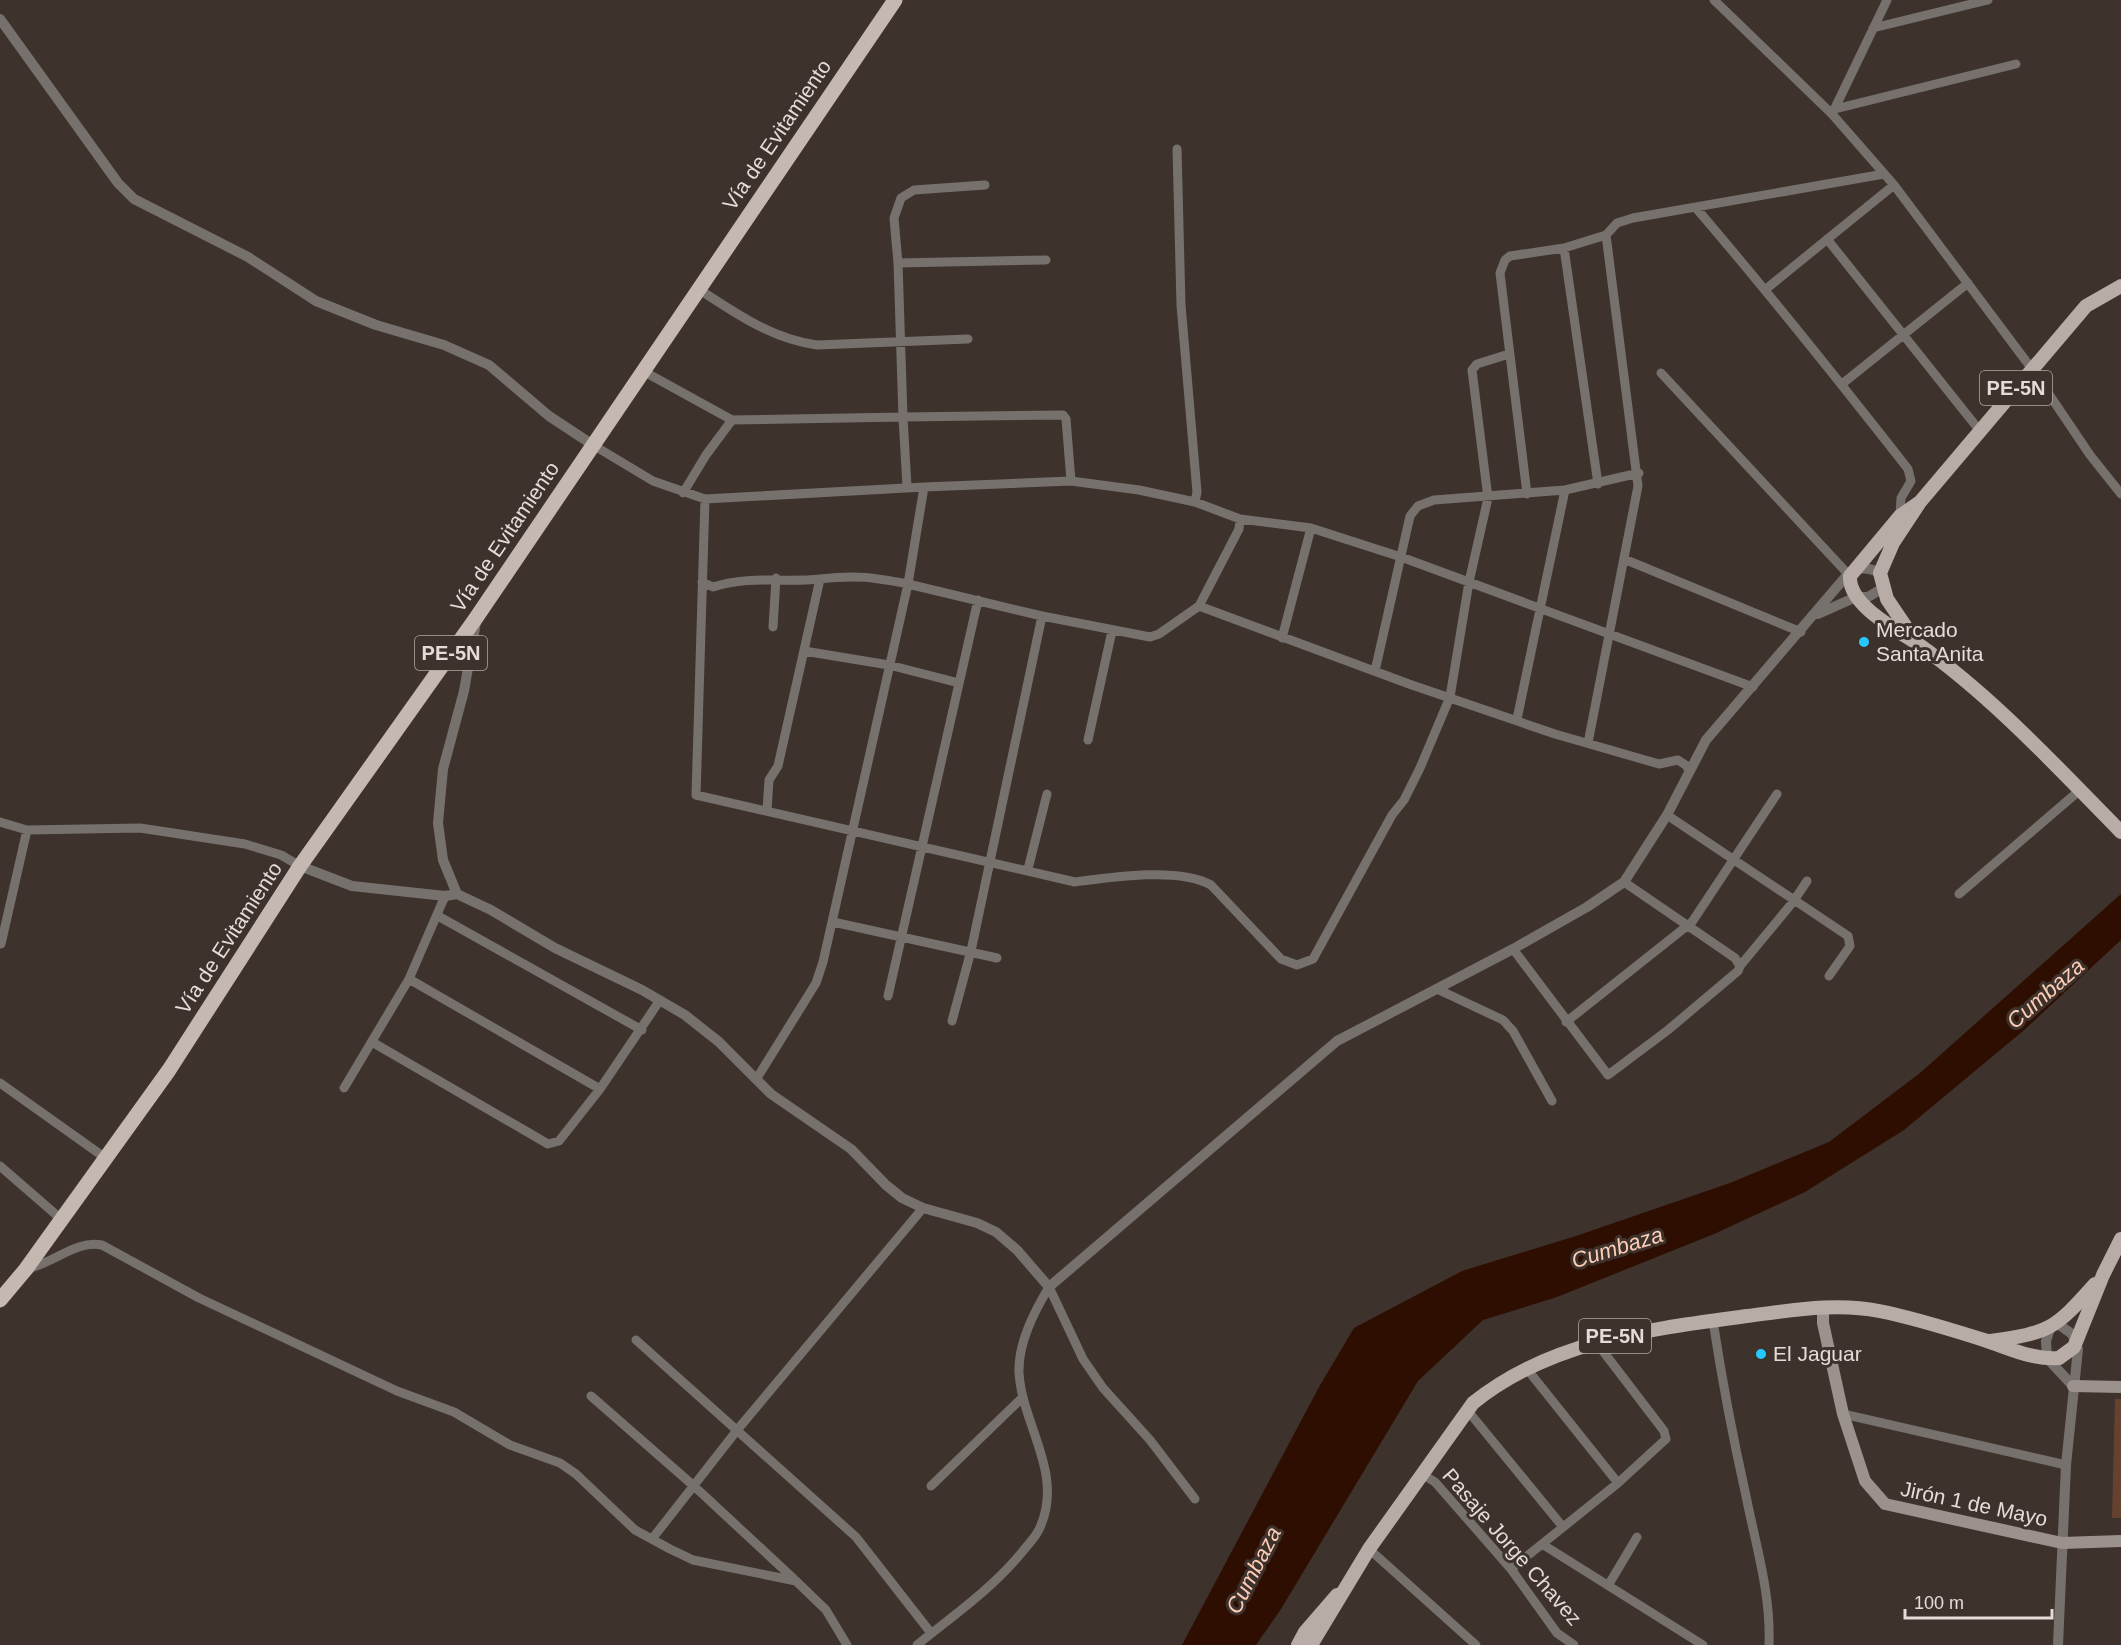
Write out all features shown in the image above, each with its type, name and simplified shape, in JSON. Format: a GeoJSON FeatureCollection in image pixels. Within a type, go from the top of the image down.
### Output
{"type":"FeatureCollection","features":[{"type":"Feature","properties":{"kind":"highway","name":"Vía de Evitamiento"},"geometry":{"type":"LineString","coordinates":[[0,1300],[26,1269],[104,1157],[169,1070],[300,866],[476,618],[643,372],[697,288],[895,0]]}},
{"type":"Feature","properties":{"kind":"main road","name":"PE-5N"},"geometry":{"type":"LineString","coordinates":[[1880,573],[1893,543],[1920,502],[2086,306],[2121,286]]}},
{"type":"Feature","properties":{"kind":"main road","name":"PE-5N"},"geometry":{"type":"LineString","coordinates":[[1851,572],[1900,516],[1920,502]]}},
{"type":"Feature","properties":{"kind":"main road"},"geometry":{"type":"LineString","coordinates":[[1851,572],[1850,582],[1856,597],[1955,673],[2080,790],[2121,832]]}},
{"type":"Feature","properties":{"kind":"main road"},"geometry":{"type":"LineString","coordinates":[[1880,573],[1883,588],[1894,612],[1916,643]]}},
{"type":"Feature","properties":{"kind":"main road"},"geometry":{"type":"LineString","coordinates":[[2047,1358],[2067,1354],[2076,1340],[2121,1239]]}},
{"type":"Feature","properties":{"kind":"main road"},"geometry":{"type":"LineString","coordinates":[[2054,1326],[2103,1275]]}},
{"type":"Feature","properties":{"kind":"main road","name":"PE-5N"},"geometry":{"type":"LineString","coordinates":[[1311,1645],[1348,1587],[1369,1548],[1468,1411],[1496,1384],[1527,1369],[1596,1342],[1713,1321],[1823,1307],[1875,1310],[1923,1321],[2024,1355],[2047,1358]]}},
{"type":"Feature","properties":{"kind":"main road","name":"Jirón 1 de Mayo"},"geometry":{"type":"LineString","coordinates":[[1823,1307],[1823,1323],[1844,1414],[1865,1481],[1885,1504],[2062,1543],[2121,1541]]}},
{"type":"Feature","properties":{"kind":"main road","name":"PE-5N"},"geometry":{"type":"LineString","coordinates":[[1988,1341],[2054,1326]]}},
{"type":"Feature","properties":{"kind":"main road"},"geometry":{"type":"LineString","coordinates":[[2073,1386],[2121,1387]]}},
{"type":"Feature","properties":{"kind":"main road","name":"PE-5N"},"geometry":{"type":"LineString","coordinates":[[1298,1645],[1329,1602],[1348,1587]]}},
{"type":"Feature","properties":{"kind":"street"},"geometry":{"type":"LineString","coordinates":[[1714,0],[1833,111],[1894,185],[2032,369],[2090,455],[2121,494]]}},
{"type":"Feature","properties":{"kind":"street"},"geometry":{"type":"LineString","coordinates":[[1833,111],[1887,0]]}},
{"type":"Feature","properties":{"kind":"street"},"geometry":{"type":"LineString","coordinates":[[1873,28],[1988,0]]}},
{"type":"Feature","properties":{"kind":"street"},"geometry":{"type":"LineString","coordinates":[[0,19],[118,183],[134,199],[248,257],[316,301],[376,325],[444,345],[489,364],[549,416],[653,481],[683,493],[705,499],[907,487],[1071,481],[1138,490],[1195,502],[1240,519],[1311,528],[1401,557],[1753,687]]}},
{"type":"Feature","properties":{"kind":"street"},"geometry":{"type":"LineString","coordinates":[[1833,111],[2016,64]]}},
{"type":"Feature","properties":{"kind":"street"},"geometry":{"type":"LineString","coordinates":[[1177,149],[1180,305],[1197,492],[1195,502]]}},
{"type":"Feature","properties":{"kind":"street"},"geometry":{"type":"LineString","coordinates":[[1527,494],[1509,354],[1501,267],[1510,256],[1564,248],[1606,235],[1626,219],[1696,208],[1827,182],[1884,174]]}},
{"type":"Feature","properties":{"kind":"street"},"geometry":{"type":"LineString","coordinates":[[907,487],[898,263],[894,218],[902,198],[914,190],[985,185]]}},
{"type":"Feature","properties":{"kind":"street"},"geometry":{"type":"LineString","coordinates":[[1766,289],[1894,185]]}},
{"type":"Feature","properties":{"kind":"street"},"geometry":{"type":"LineString","coordinates":[[1696,208],[1766,289],[1794,328],[1842,384],[1911,476],[1908,489],[1901,498],[1900,516]]}},
{"type":"Feature","properties":{"kind":"street"},"geometry":{"type":"LineString","coordinates":[[1588,743],[1639,473],[1606,235]]}},
{"type":"Feature","properties":{"kind":"street"},"geometry":{"type":"LineString","coordinates":[[1827,239],[1980,431]]}},
{"type":"Feature","properties":{"kind":"street"},"geometry":{"type":"LineString","coordinates":[[1564,248],[1598,484]]}},
{"type":"Feature","properties":{"kind":"street"},"geometry":{"type":"LineString","coordinates":[[898,263],[1046,260]]}},
{"type":"Feature","properties":{"kind":"street"},"geometry":{"type":"LineString","coordinates":[[1842,384],[1902,333],[1968,283]]}},
{"type":"Feature","properties":{"kind":"street"},"geometry":{"type":"LineString","coordinates":[[697,288],[742,318],[783,338],[799,343],[818,345],[969,339]]}},
{"type":"Feature","properties":{"kind":"street"},"geometry":{"type":"LineString","coordinates":[[705,499],[696,795],[1028,869],[1076,882],[1136,877],[1198,878],[1211,885],[1281,959],[1288,963],[1304,963],[1313,959],[1392,815],[1404,800],[1450,697],[1469,582],[1488,498],[1472,370],[1477,364],[1509,354]]}},
{"type":"Feature","properties":{"kind":"street"},"geometry":{"type":"LineString","coordinates":[[643,372],[732,420],[1063,415],[1066,419],[1071,481]]}},
{"type":"Feature","properties":{"kind":"street"},"geometry":{"type":"LineString","coordinates":[[1661,373],[1851,572]]}},
{"type":"Feature","properties":{"kind":"street"},"geometry":{"type":"LineString","coordinates":[[683,493],[706,455],[732,420]]}},
{"type":"Feature","properties":{"kind":"street"},"geometry":{"type":"LineString","coordinates":[[1375,671],[1410,516],[1418,506],[1434,500],[1488,498],[1565,489],[1598,484],[1639,473]]}},
{"type":"Feature","properties":{"kind":"street"},"geometry":{"type":"LineString","coordinates":[[757,1078],[816,983],[833,922],[908,584],[924,487]]}},
{"type":"Feature","properties":{"kind":"street"},"geometry":{"type":"LineString","coordinates":[[1517,719],[1538,608],[1565,489]]}},
{"type":"Feature","properties":{"kind":"street"},"geometry":{"type":"LineString","coordinates":[[702,582],[713,587],[728,580],[820,579],[861,575],[1112,631],[1155,636],[1199,606],[1239,529],[1240,519]]}},
{"type":"Feature","properties":{"kind":"street"},"geometry":{"type":"LineString","coordinates":[[1282,638],[1311,528]]}},
{"type":"Feature","properties":{"kind":"street"},"geometry":{"type":"LineString","coordinates":[[1624,559],[1801,632]]}},
{"type":"Feature","properties":{"kind":"street"},"geometry":{"type":"LineString","coordinates":[[916,1645],[1005,1573],[1041,1525],[1047,1490],[1045,1465],[1023,1397],[1019,1372],[1022,1348],[1030,1323],[1049,1287],[1337,1041],[1513,949],[1587,907],[1624,882],[1667,815],[1706,740],[1851,572],[1871,568],[1880,573]]}},
{"type":"Feature","properties":{"kind":"street"},"geometry":{"type":"LineString","coordinates":[[773,627],[776,578]]}},
{"type":"Feature","properties":{"kind":"street"},"geometry":{"type":"LineString","coordinates":[[767,810],[769,780],[778,766],[820,579]]}},
{"type":"Feature","properties":{"kind":"street"},"geometry":{"type":"LineString","coordinates":[[1815,616],[1856,597],[1869,597],[1883,588]]}},
{"type":"Feature","properties":{"kind":"street"},"geometry":{"type":"LineString","coordinates":[[888,996],[978,600]]}},
{"type":"Feature","properties":{"kind":"street"},"geometry":{"type":"LineString","coordinates":[[1199,606],[1375,671],[1588,743],[1659,764],[1678,760],[1687,766],[1689,772]]}},
{"type":"Feature","properties":{"kind":"street"},"geometry":{"type":"LineString","coordinates":[[952,1021],[971,951],[991,861],[1042,616]]}},
{"type":"Feature","properties":{"kind":"street"},"geometry":{"type":"LineString","coordinates":[[457,894],[443,860],[438,823],[443,769],[464,691],[476,618]]}},
{"type":"Feature","properties":{"kind":"street"},"geometry":{"type":"LineString","coordinates":[[1088,740],[1112,631]]}},
{"type":"Feature","properties":{"kind":"street"},"geometry":{"type":"LineString","coordinates":[[804,651],[889,665],[959,683]]}},
{"type":"Feature","properties":{"kind":"street"},"geometry":{"type":"LineString","coordinates":[[1959,894],[2080,790]]}},
{"type":"Feature","properties":{"kind":"street"},"geometry":{"type":"LineString","coordinates":[[1028,869],[1047,794]]}},
{"type":"Feature","properties":{"kind":"street"},"geometry":{"type":"LineString","coordinates":[[1566,1022],[1692,922],[1732,858],[1777,794]]}},
{"type":"Feature","properties":{"kind":"street"},"geometry":{"type":"LineString","coordinates":[[1667,815],[1793,902],[1848,936],[1850,946],[1829,976]]}},
{"type":"Feature","properties":{"kind":"street"},"geometry":{"type":"LineString","coordinates":[[0,822],[27,830],[140,828],[245,844],[281,855],[300,866],[352,886],[445,896],[457,894],[491,910],[555,948],[660,1000],[719,1042],[771,1094],[851,1149],[902,1198],[923,1208],[977,1223],[996,1233],[1031,1264],[1049,1287],[1083,1359],[1103,1388],[1150,1440],[1195,1498]]}},
{"type":"Feature","properties":{"kind":"street"},"geometry":{"type":"LineString","coordinates":[[0,944],[27,830]]}},
{"type":"Feature","properties":{"kind":"street"},"geometry":{"type":"LineString","coordinates":[[1513,949],[1608,1075],[1668,1030],[1738,971],[1807,881]]}},
{"type":"Feature","properties":{"kind":"street"},"geometry":{"type":"LineString","coordinates":[[1624,882],[1685,926],[1735,958],[1740,966]]}},
{"type":"Feature","properties":{"kind":"street"},"geometry":{"type":"LineString","coordinates":[[344,1088],[409,979],[445,896]]}},
{"type":"Feature","properties":{"kind":"street"},"geometry":{"type":"LineString","coordinates":[[438,916],[642,1029]]}},
{"type":"Feature","properties":{"kind":"street"},"geometry":{"type":"LineString","coordinates":[[833,922],[902,939],[997,958]]}},
{"type":"Feature","properties":{"kind":"street"},"geometry":{"type":"LineString","coordinates":[[409,979],[600,1089]]}},
{"type":"Feature","properties":{"kind":"street"},"geometry":{"type":"LineString","coordinates":[[1437,989],[1503,1020],[1513,1030],[1552,1101]]}},
{"type":"Feature","properties":{"kind":"street"},"geometry":{"type":"LineString","coordinates":[[372,1042],[548,1144],[559,1141],[600,1089],[660,1000]]}},
{"type":"Feature","properties":{"kind":"street"},"geometry":{"type":"LineString","coordinates":[[0,1083],[104,1157]]}},
{"type":"Feature","properties":{"kind":"street"},"geometry":{"type":"LineString","coordinates":[[0,1166],[61,1219]]}},
{"type":"Feature","properties":{"kind":"street"},"geometry":{"type":"LineString","coordinates":[[652,1539],[695,1487],[738,1429],[923,1208]]}},
{"type":"Feature","properties":{"kind":"street"},"geometry":{"type":"LineString","coordinates":[[26,1269],[43,1266],[86,1244],[102,1245],[199,1298],[397,1390],[454,1412],[510,1445],[560,1463],[576,1474],[635,1530],[693,1560],[796,1581]]}},
{"type":"Feature","properties":{"kind":"street"},"geometry":{"type":"LineString","coordinates":[[1713,1321],[1736,1454],[1763,1574],[1770,1616],[1769,1645]]}},
{"type":"Feature","properties":{"kind":"street"},"geometry":{"type":"LineString","coordinates":[[2058,1645],[2066,1465],[2073,1386],[2076,1340],[2070,1332],[2054,1326],[2046,1341],[2047,1358],[2073,1386]]}},
{"type":"Feature","properties":{"kind":"street"},"geometry":{"type":"LineString","coordinates":[[636,1340],[856,1537],[931,1633]]}},
{"type":"Feature","properties":{"kind":"street"},"geometry":{"type":"LineString","coordinates":[[1511,1569],[1618,1484],[1666,1439],[1664,1431],[1596,1342]]}},
{"type":"Feature","properties":{"kind":"street"},"geometry":{"type":"LineString","coordinates":[[1527,1369],[1618,1484]]}},
{"type":"Feature","properties":{"kind":"street"},"geometry":{"type":"LineString","coordinates":[[591,1396],[695,1487],[826,1610],[847,1645]]}},
{"type":"Feature","properties":{"kind":"street"},"geometry":{"type":"LineString","coordinates":[[931,1486],[1023,1397]]}},
{"type":"Feature","properties":{"kind":"street"},"geometry":{"type":"LineString","coordinates":[[1468,1411],[1563,1527]]}},
{"type":"Feature","properties":{"kind":"street"},"geometry":{"type":"LineString","coordinates":[[1844,1414],[2066,1465]]}},
{"type":"Feature","properties":{"kind":"street","name":"Pasaje Jorge Chavez"},"geometry":{"type":"LineString","coordinates":[[1422,1474],[1436,1482],[1511,1569],[1557,1633],[1574,1645]]}},
{"type":"Feature","properties":{"kind":"street"},"geometry":{"type":"LineString","coordinates":[[1609,1584],[1637,1537]]}},
{"type":"Feature","properties":{"kind":"street"},"geometry":{"type":"LineString","coordinates":[[1542,1544],[1703,1645]]}},
{"type":"Feature","properties":{"kind":"street"},"geometry":{"type":"LineString","coordinates":[[1369,1548],[1476,1645]]}},
{"type":"Feature","properties":{"kind":"shaded area"},"geometry":{"type":"Polygon","coordinates":[[[2115,1399],[2121,1399],[2121,1518],[2112,1518],[2115,1399]]]}},
{"type":"Feature","properties":{"kind":"water","name":"Cumbaza"},"geometry":{"type":"Polygon","coordinates":[[[2121,894],[2121,940],[2023,1031],[1904,1130],[1805,1192],[1714,1234],[1557,1297],[1483,1320],[1418,1381],[1281,1609],[1256,1645],[1182,1645],[1319,1387],[1354,1328],[1462,1271],[1576,1236],[1730,1183],[1829,1142],[1920,1073],[2121,894]]]}},
{"type":"Feature","properties":{"kind":"place","name":"Mercado Santa Anita"},"geometry":{"type":"Point","coordinates":[1864,642]}},
{"type":"Feature","properties":{"kind":"place","name":"El Jaguar"},"geometry":{"type":"Point","coordinates":[1761,1354]}}]}
